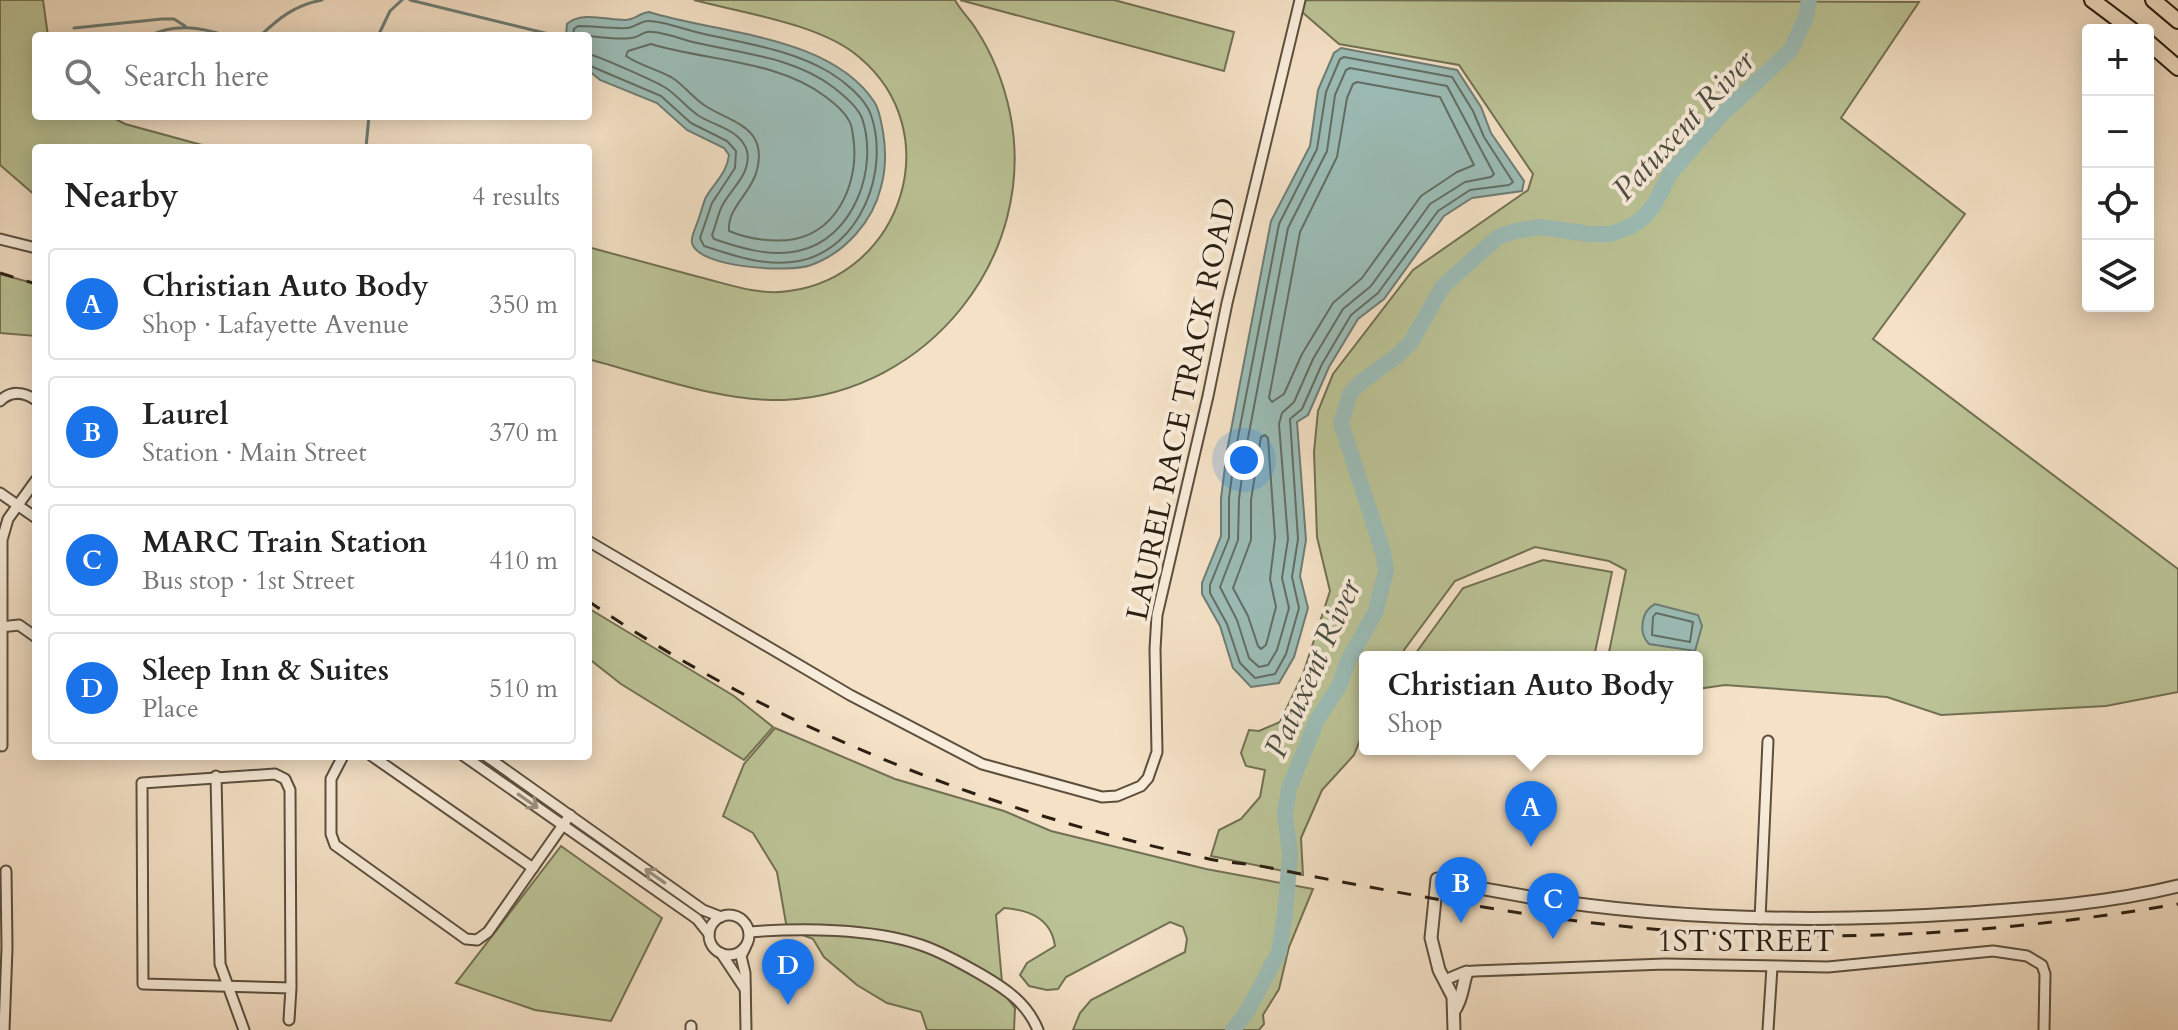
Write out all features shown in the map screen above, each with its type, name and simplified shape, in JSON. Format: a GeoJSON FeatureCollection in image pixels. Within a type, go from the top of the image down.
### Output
{"type":"FeatureCollection","features":[{"type":"Feature","properties":{"kind":"main road"},"geometry":{"type":"LineString","coordinates":[[2092,0],[2124,24]]}},
{"type":"Feature","properties":{"kind":"main road"},"geometry":{"type":"LineString","coordinates":[[2153,0],[2178,21]]}},
{"type":"Feature","properties":{"kind":"main road"},"geometry":{"type":"LineString","coordinates":[[2154,47],[2178,68]]}},
{"type":"Feature","properties":{"kind":"street","name":"LAUREL RACE TRACK ROAD"},"geometry":{"type":"LineString","coordinates":[[592,543],[850,695],[982,764],[1102,797],[1117,796],[1141,786],[1148,778],[1157,752],[1155,649],[1159,604],[1300,0]]}},
{"type":"Feature","properties":{"kind":"street"},"geometry":{"type":"LineString","coordinates":[[0,239],[32,247]]}},
{"type":"Feature","properties":{"kind":"street"},"geometry":{"type":"LineString","coordinates":[[0,401],[13,394],[26,393],[32,397]]}},
{"type":"Feature","properties":{"kind":"street"},"geometry":{"type":"LineString","coordinates":[[2,746],[2,540],[8,519],[32,486]]}},
{"type":"Feature","properties":{"kind":"street"},"geometry":{"type":"LineString","coordinates":[[0,493],[32,515]]}},
{"type":"Feature","properties":{"kind":"street"},"geometry":{"type":"LineString","coordinates":[[1,627],[19,625],[32,634]]}},
{"type":"Feature","properties":{"kind":"street"},"geometry":{"type":"LineString","coordinates":[[1760,919],[1768,741]]}},
{"type":"Feature","properties":{"kind":"street"},"geometry":{"type":"LineString","coordinates":[[341,760],[331,779],[331,834],[335,845],[466,939],[477,940],[488,932],[570,815]]}},
{"type":"Feature","properties":{"kind":"street"},"geometry":{"type":"LineString","coordinates":[[378,760],[533,868]]}},
{"type":"Feature","properties":{"kind":"street"},"geometry":{"type":"LineString","coordinates":[[470,760],[698,920],[709,934]]}},
{"type":"Feature","properties":{"kind":"street"},"geometry":{"type":"LineString","coordinates":[[492,760],[703,910],[721,917]]}},
{"type":"Feature","properties":{"kind":"street"},"geometry":{"type":"LineString","coordinates":[[289,1020],[291,988],[288,784],[285,779],[275,774],[142,783],[143,984],[291,988]]}},
{"type":"Feature","properties":{"kind":"street"},"geometry":{"type":"LineString","coordinates":[[216,776],[220,964],[244,1030]]}},
{"type":"Feature","properties":{"kind":"street"},"geometry":{"type":"LineString","coordinates":[[4,1030],[6,871]]}},
{"type":"Feature","properties":{"kind":"street"},"geometry":{"type":"LineString","coordinates":[[1454,1030],[1453,997],[1435,959],[1431,938],[1437,879],[1522,898],[1599,908],[1760,919],[1896,918],[2072,905],[2178,886]]}},
{"type":"Feature","properties":{"kind":"street"},"geometry":{"type":"LineString","coordinates":[[745,989],[721,953],[711,944],[711,925],[727,915],[740,918],[749,932],[741,956],[745,973],[746,1030]]}},
{"type":"Feature","properties":{"kind":"street"},"geometry":{"type":"LineString","coordinates":[[749,932],[787,929],[851,933],[921,945],[968,967],[1009,992],[1027,1009],[1038,1030]]}},
{"type":"Feature","properties":{"kind":"street"},"geometry":{"type":"LineString","coordinates":[[721,953],[734,955],[745,948]]}},
{"type":"Feature","properties":{"kind":"street","name":"1ST STREET"},"geometry":{"type":"LineString","coordinates":[[1445,980],[1467,972],[1665,964],[1828,967],[1993,951],[2032,957],[2044,968],[2044,1030]]}},
{"type":"Feature","properties":{"kind":"street"},"geometry":{"type":"LineString","coordinates":[[1768,1030],[1772,967]]}},
{"type":"Feature","properties":{"kind":"street"},"geometry":{"type":"LineString","coordinates":[[1454,1011],[1462,1000],[1467,972]]}},
{"type":"Feature","properties":{"kind":"green space"},"geometry":{"type":"Polygon","coordinates":[[[0,0],[43,0],[47,32],[32,32],[32,120],[118,120],[198,144],[32,144],[32,193],[0,165],[0,0]]]}},
{"type":"Feature","properties":{"kind":"green space"},"geometry":{"type":"Polygon","coordinates":[[[694,0],[955,0],[988,49],[1001,81],[1010,113],[1015,166],[1007,217],[989,265],[962,308],[926,344],[884,372],[836,392],[784,400],[710,392],[592,360],[592,248],[744,288],[778,292],[828,280],[860,259],[885,230],[900,196],[906,160],[902,123],[886,88],[859,57],[843,46],[803,28],[694,0]]]}},
{"type":"Feature","properties":{"kind":"green space"},"geometry":{"type":"Polygon","coordinates":[[[960,0],[1114,0],[1234,32],[1224,71],[960,0]]]}},
{"type":"Feature","properties":{"kind":"green space"},"geometry":{"type":"Polygon","coordinates":[[[1305,0],[1919,2],[1841,118],[1965,214],[1873,339],[2178,569],[2178,692],[2106,706],[1941,715],[1887,697],[1725,685],[1703,688],[1703,651],[1609,651],[1626,570],[1609,561],[1535,547],[1455,581],[1404,651],[1359,651],[1359,743],[1354,755],[1322,790],[1301,838],[1303,875],[1211,856],[1219,830],[1241,819],[1260,797],[1265,770],[1246,766],[1241,753],[1249,730],[1259,731],[1280,722],[1303,674],[1330,591],[1317,537],[1314,452],[1318,411],[1333,374],[1413,270],[1528,190],[1533,174],[1459,65],[1339,44],[1302,12],[1305,0]]]}},
{"type":"Feature","properties":{"kind":"green space"},"geometry":{"type":"Polygon","coordinates":[[[0,274],[32,283],[32,336],[0,333],[0,274]]]}},
{"type":"Feature","properties":{"kind":"green space"},"geometry":{"type":"Polygon","coordinates":[[[1543,560],[1612,572],[1595,651],[1417,651],[1463,588],[1543,560]]]}},
{"type":"Feature","properties":{"kind":"green space"},"geometry":{"type":"Polygon","coordinates":[[[592,610],[734,696],[773,727],[744,760],[621,684],[592,661],[592,610]]]}},
{"type":"Feature","properties":{"kind":"green space"},"geometry":{"type":"Polygon","coordinates":[[[775,728],[895,779],[1004,811],[1051,831],[1206,869],[1313,889],[1289,947],[1279,989],[1263,1015],[1264,1024],[1259,1030],[1073,1030],[1080,1013],[1091,1000],[1185,952],[1187,939],[1183,927],[1170,922],[1066,977],[1058,989],[1047,990],[1029,986],[1020,975],[1027,963],[1055,946],[1053,936],[1037,917],[1004,908],[996,915],[1003,993],[1015,1008],[1014,1030],[927,1030],[921,1012],[887,1003],[857,985],[824,957],[813,939],[787,929],[777,872],[753,833],[723,816],[744,764],[775,728]]]}},
{"type":"Feature","properties":{"kind":"green space"},"geometry":{"type":"Polygon","coordinates":[[[561,846],[662,918],[611,1021],[535,1010],[456,983],[561,846]]]}},
{"type":"Feature","properties":{"kind":"water"},"geometry":{"type":"Polygon","coordinates":[[[649,12],[772,40],[831,63],[856,80],[875,103],[884,139],[885,160],[877,200],[864,223],[846,244],[811,265],[784,268],[727,263],[698,251],[692,243],[693,234],[706,197],[723,172],[729,155],[724,148],[687,130],[657,103],[600,80],[592,73],[592,32],[566,32],[567,24],[579,18],[625,20],[649,12]]]}},
{"type":"Feature","properties":{"kind":"water"},"geometry":{"type":"Polygon","coordinates":[[[1341,48],[1457,70],[1481,107],[1491,133],[1524,181],[1522,191],[1472,198],[1444,216],[1384,299],[1358,319],[1329,367],[1308,415],[1297,422],[1306,540],[1300,576],[1308,608],[1294,657],[1279,683],[1251,687],[1233,668],[1220,626],[1202,594],[1202,583],[1221,536],[1221,498],[1227,451],[1271,221],[1310,146],[1318,90],[1334,53],[1341,48]]]}},
{"type":"Feature","properties":{"kind":"water"},"geometry":{"type":"Polygon","coordinates":[[[1655,604],[1698,615],[1702,626],[1695,651],[1649,644],[1642,628],[1644,617],[1655,604]]]}},
{"type":"Feature","properties":{"kind":"waterway"},"geometry":{"type":"LineString","coordinates":[[264,32],[288,13],[322,0]]}},
{"type":"Feature","properties":{"kind":"waterway"},"geometry":{"type":"LineString","coordinates":[[380,32],[390,11],[402,0]]}},
{"type":"Feature","properties":{"kind":"waterway"},"geometry":{"type":"LineString","coordinates":[[410,0],[541,32]]}},
{"type":"Feature","properties":{"kind":"waterway","name":"Patuxent River"},"geometry":{"type":"LineString","coordinates":[[1233,1030],[1248,1010],[1279,952],[1290,855],[1285,814],[1289,788],[1317,720],[1339,686],[1348,661],[1375,613],[1386,571],[1383,552],[1341,423],[1350,394],[1411,342],[1443,286],[1498,237],[1541,227],[1610,234],[1630,227],[1643,218],[1654,205],[1670,174],[1720,116],[1791,50],[1806,17],[1809,0]]}},
{"type":"Feature","properties":{"kind":"waterway"},"geometry":{"type":"LineString","coordinates":[[74,28],[162,19],[174,19],[185,26]]}},
{"type":"Feature","properties":{"kind":"waterway"},"geometry":{"type":"LineString","coordinates":[[159,32],[188,28],[214,32]]}},
{"type":"Feature","properties":{"kind":"waterway"},"geometry":{"type":"LineString","coordinates":[[366,144],[369,120]]}},
{"type":"Feature","properties":{"kind":"railway"},"geometry":{"type":"LineString","coordinates":[[0,273],[32,283]]}},
{"type":"Feature","properties":{"kind":"railway"},"geometry":{"type":"LineString","coordinates":[[592,604],[659,647],[732,688],[884,760],[1042,816],[1211,859],[1547,917],[1626,927],[1729,934],[1858,936],[1986,929],[2178,904]]}},
{"type":"Feature","properties":{"kind":"place","name":"Christian Auto Body"},"geometry":{"type":"Point","coordinates":[1531,847]}},
{"type":"Feature","properties":{"kind":"place","name":"Laurel"},"geometry":{"type":"Point","coordinates":[1461,923]}},
{"type":"Feature","properties":{"kind":"place","name":"MARC Train Station"},"geometry":{"type":"Point","coordinates":[1553,939]}},
{"type":"Feature","properties":{"kind":"place","name":"Sleep Inn & Suites"},"geometry":{"type":"Point","coordinates":[788,1005]}}]}
